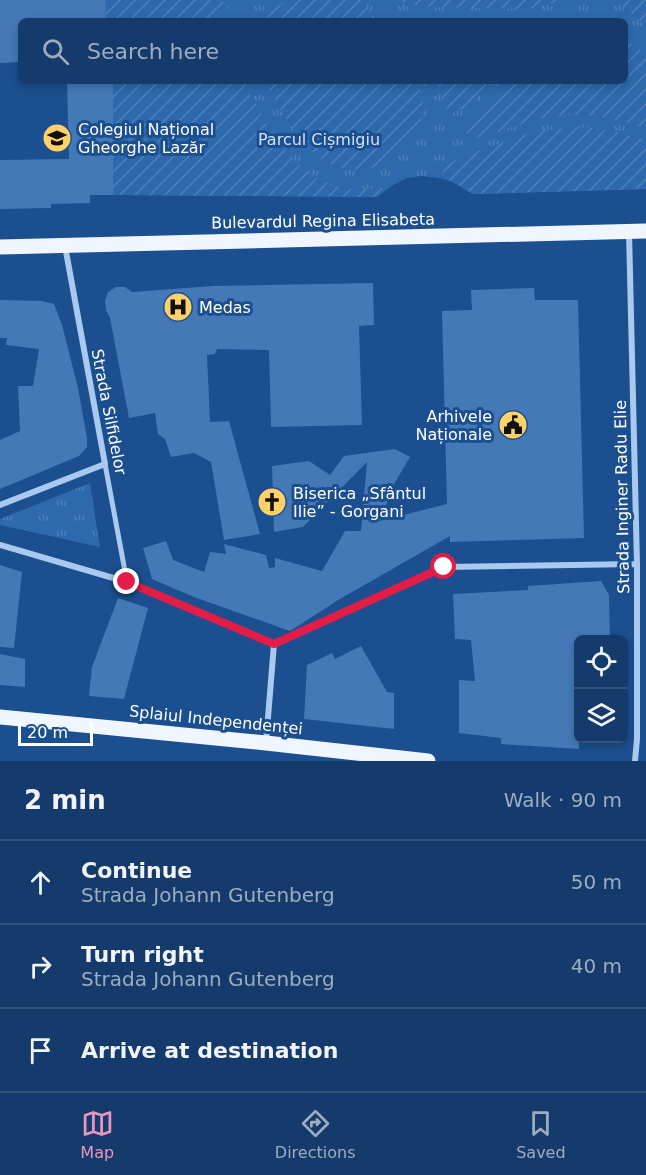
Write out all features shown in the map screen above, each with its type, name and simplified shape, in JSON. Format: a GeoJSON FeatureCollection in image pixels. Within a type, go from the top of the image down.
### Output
{"type":"FeatureCollection","features":[{"type":"Feature","properties":{"kind":"main road","name":"Bulevardul Regina Elisabeta"},"geometry":{"type":"LineString","coordinates":[[0,247],[646,231]]}},
{"type":"Feature","properties":{"kind":"main road","name":"Splaiul Independenței"},"geometry":{"type":"LineString","coordinates":[[0,717],[266,742],[428,761]]}},
{"type":"Feature","properties":{"kind":"street","name":"Strada Inginer Radu Elie"},"geometry":{"type":"LineString","coordinates":[[629,231],[637,564],[635,761]]}},
{"type":"Feature","properties":{"kind":"street","name":"Strada Silfidelor"},"geometry":{"type":"LineString","coordinates":[[65,246],[127,582]]}},
{"type":"Feature","properties":{"kind":"street"},"geometry":{"type":"LineString","coordinates":[[0,505],[105,464]]}},
{"type":"Feature","properties":{"kind":"street"},"geometry":{"type":"LineString","coordinates":[[0,545],[127,582],[274,644],[444,567],[637,564]]}},
{"type":"Feature","properties":{"kind":"street"},"geometry":{"type":"LineString","coordinates":[[266,742],[274,644]]}},
{"type":"Feature","properties":{"kind":"green space","name":"Parcul Cișmigiu"},"geometry":{"type":"Polygon","coordinates":[[[105,0],[646,0],[646,189],[473,194],[447,179],[422,176],[407,178],[377,197],[113,195],[113,84],[628,84],[628,18],[106,18],[105,0]]]}},
{"type":"Feature","properties":{"kind":"green space"},"geometry":{"type":"Polygon","coordinates":[[[105,0],[222,0],[229,10],[217,18],[106,18],[105,0]]]}},
{"type":"Feature","properties":{"kind":"green space"},"geometry":{"type":"Polygon","coordinates":[[[287,0],[363,0],[375,18],[260,18],[287,0]]]}},
{"type":"Feature","properties":{"kind":"green space"},"geometry":{"type":"Polygon","coordinates":[[[393,0],[557,0],[554,3],[529,9],[422,7],[393,0]]]}},
{"type":"Feature","properties":{"kind":"green space"},"geometry":{"type":"Polygon","coordinates":[[[619,0],[646,0],[646,26],[621,5],[619,0]]]}},
{"type":"Feature","properties":{"kind":"green space"},"geometry":{"type":"Polygon","coordinates":[[[628,42],[646,53],[646,128],[605,118],[564,115],[542,119],[478,138],[470,137],[467,129],[508,84],[628,84],[628,42]]]}},
{"type":"Feature","properties":{"kind":"green space"},"geometry":{"type":"Polygon","coordinates":[[[113,84],[243,84],[284,148],[312,176],[329,184],[349,189],[387,188],[377,197],[113,195],[113,84]]]}},
{"type":"Feature","properties":{"kind":"green space"},"geometry":{"type":"Polygon","coordinates":[[[266,84],[418,84],[422,103],[420,123],[412,141],[398,155],[381,165],[362,170],[341,168],[321,159],[304,143],[266,84]]]}},
{"type":"Feature","properties":{"kind":"green space"},"geometry":{"type":"Polygon","coordinates":[[[438,84],[490,84],[480,96],[458,111],[452,113],[445,107],[438,84]]]}},
{"type":"Feature","properties":{"kind":"green space"},"geometry":{"type":"Polygon","coordinates":[[[585,127],[613,131],[646,140],[646,189],[473,194],[456,183],[440,178],[445,167],[458,158],[535,131],[585,127]]]}},
{"type":"Feature","properties":{"kind":"green space"},"geometry":{"type":"Polygon","coordinates":[[[90,483],[100,547],[0,525],[0,519],[90,483]]]}},
{"type":"Feature","properties":{"kind":"building"},"geometry":{"type":"Polygon","coordinates":[[[0,0],[105,0],[106,18],[18,18],[18,62],[0,63],[0,0]]]}},
{"type":"Feature","properties":{"kind":"building"},"geometry":{"type":"Polygon","coordinates":[[[67,84],[113,84],[113,195],[90,195],[90,203],[51,204],[51,208],[0,209],[0,160],[69,159],[67,84]]]}},
{"type":"Feature","properties":{"kind":"building"},"geometry":{"type":"Polygon","coordinates":[[[373,283],[374,325],[359,326],[362,425],[271,427],[269,350],[217,349],[215,354],[207,355],[210,422],[229,421],[260,534],[224,540],[211,462],[194,453],[171,457],[165,439],[158,434],[155,413],[129,418],[110,318],[106,310],[105,301],[108,292],[116,287],[125,287],[132,292],[213,286],[373,283]]]}},
{"type":"Feature","properties":{"kind":"building","name":"Arhivele Naționale"},"geometry":{"type":"Polygon","coordinates":[[[534,288],[535,300],[578,300],[584,538],[450,542],[450,536],[340,599],[290,631],[194,597],[152,579],[143,548],[166,541],[173,560],[204,572],[210,552],[226,554],[224,544],[266,555],[269,568],[275,567],[275,558],[322,571],[345,531],[361,531],[367,462],[303,527],[274,532],[272,466],[309,461],[330,475],[344,456],[395,449],[410,457],[394,484],[380,521],[447,504],[442,311],[472,310],[471,290],[534,288]]]}},
{"type":"Feature","properties":{"kind":"building"},"geometry":{"type":"Polygon","coordinates":[[[0,300],[42,301],[54,304],[62,325],[78,388],[87,447],[79,456],[0,489],[0,440],[20,431],[18,386],[33,386],[39,349],[6,345],[7,338],[0,338],[0,300]]]}},
{"type":"Feature","properties":{"kind":"building"},"geometry":{"type":"Polygon","coordinates":[[[0,565],[22,572],[14,648],[0,647],[0,565]]]}},
{"type":"Feature","properties":{"kind":"building"},"geometry":{"type":"Polygon","coordinates":[[[601,581],[609,595],[610,635],[574,635],[574,743],[579,743],[579,749],[501,744],[501,738],[459,733],[459,680],[475,681],[471,640],[455,639],[453,594],[528,590],[528,586],[601,581]]]}},
{"type":"Feature","properties":{"kind":"building"},"geometry":{"type":"Polygon","coordinates":[[[118,598],[148,608],[124,699],[89,696],[92,667],[118,598]]]}},
{"type":"Feature","properties":{"kind":"building"},"geometry":{"type":"Polygon","coordinates":[[[361,646],[387,692],[394,693],[394,729],[304,719],[307,665],[332,653],[335,659],[361,646]]]}},
{"type":"Feature","properties":{"kind":"building"},"geometry":{"type":"Polygon","coordinates":[[[0,654],[25,659],[25,687],[0,685],[0,654]]]}},
{"type":"Feature","properties":{"kind":"place","name":"Colegiul Național Gheorghe Lazăr"},"geometry":{"type":"Point","coordinates":[57,138]}},
{"type":"Feature","properties":{"kind":"place","name":"Medas"},"geometry":{"type":"Point","coordinates":[178,307]}},
{"type":"Feature","properties":{"kind":"place","name":"Arhivele Naționale"},"geometry":{"type":"Point","coordinates":[513,425]}},
{"type":"Feature","properties":{"kind":"place","name":"Biserica „Sfântul Ilie” - Gorgani"},"geometry":{"type":"Point","coordinates":[272,502]}},
{"type":"Feature","properties":{"kind":"route"},"geometry":{"type":"LineString","coordinates":[[127,582],[274,644],[444,567]]}}]}
